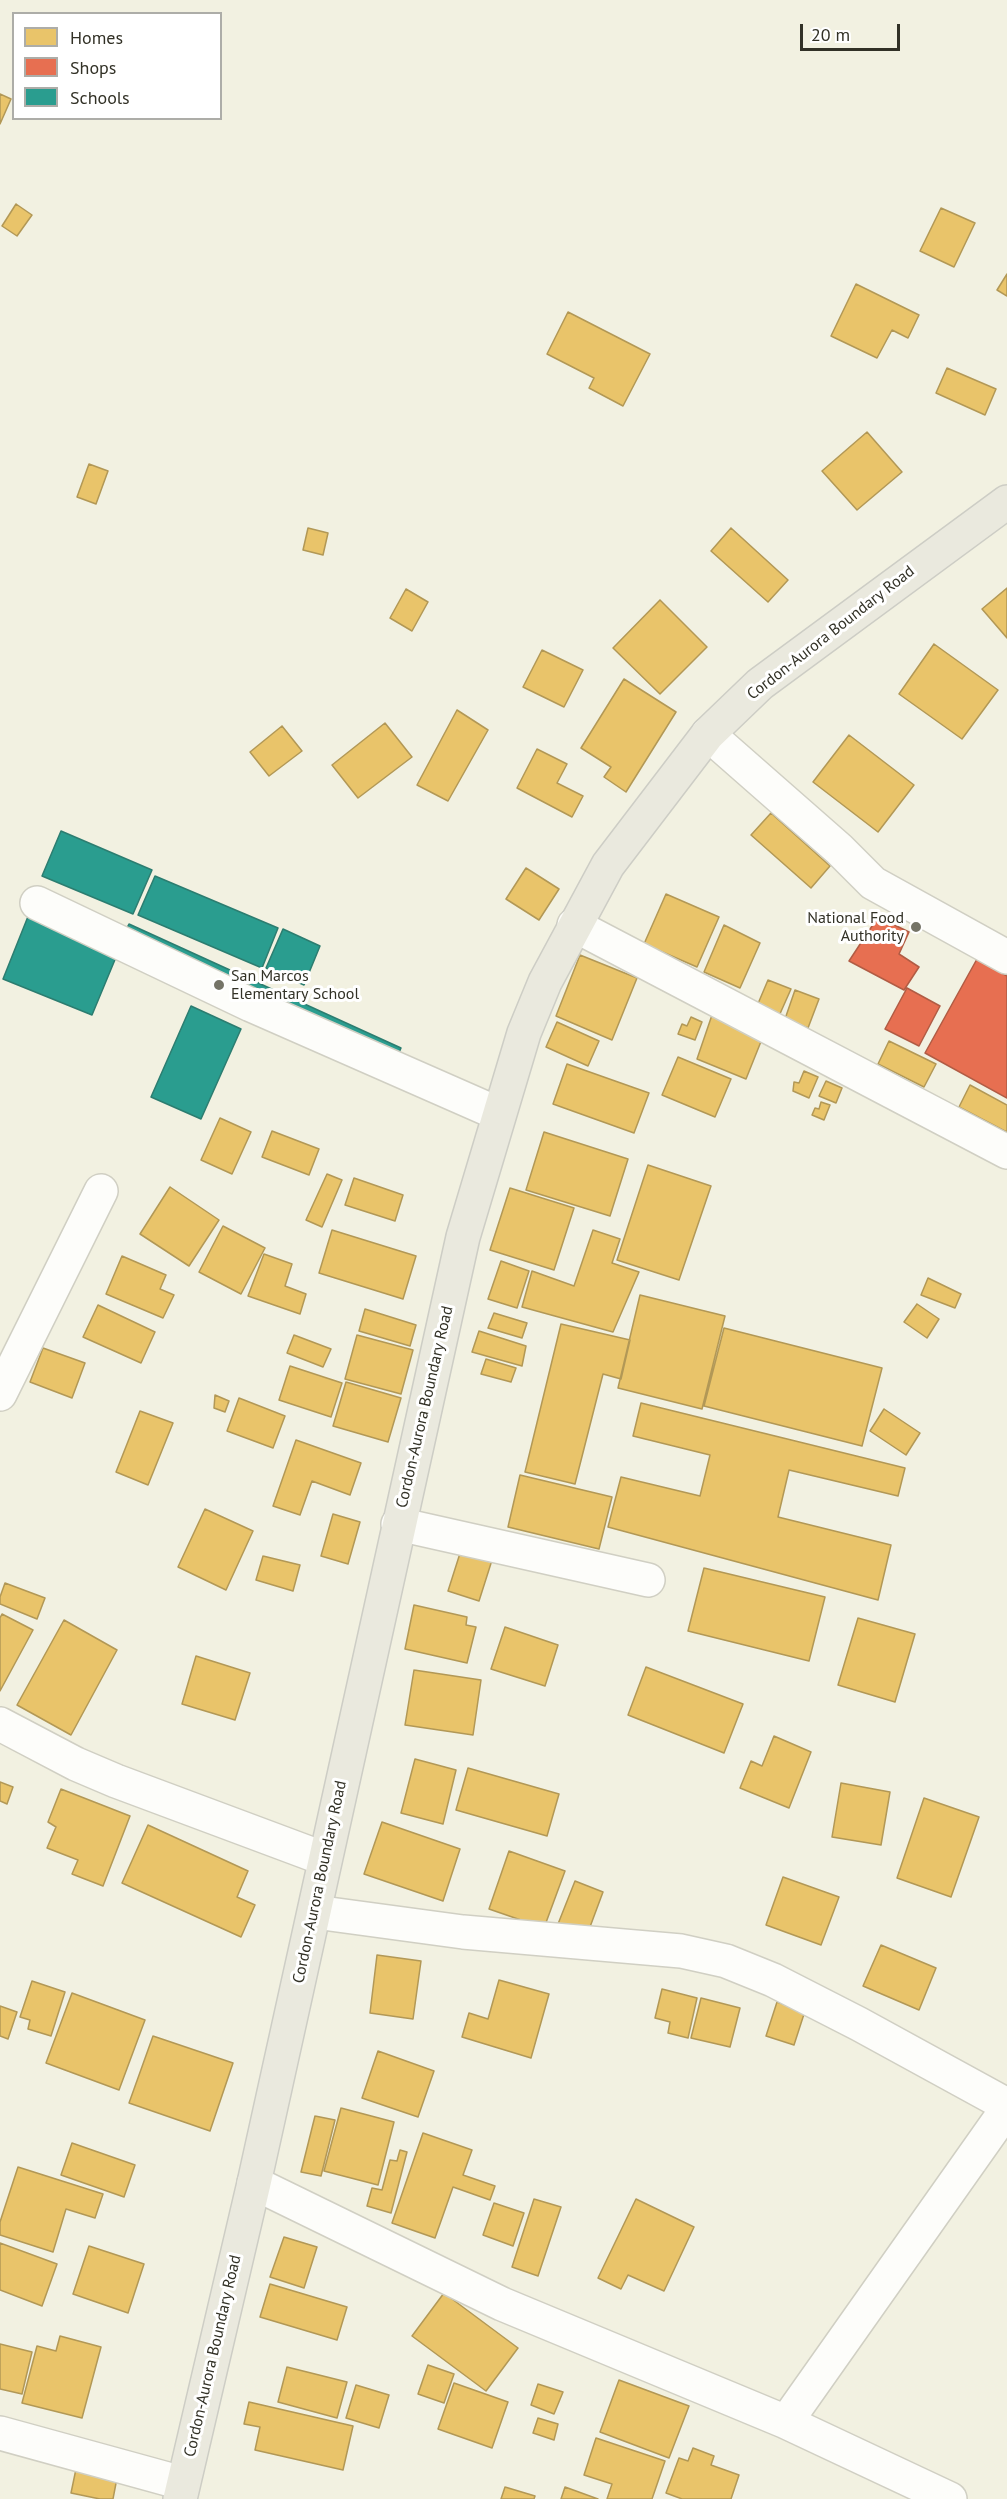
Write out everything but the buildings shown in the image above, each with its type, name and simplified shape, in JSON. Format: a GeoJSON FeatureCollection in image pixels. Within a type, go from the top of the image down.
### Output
{"type":"FeatureCollection","features":[{"type":"Feature","properties":{"kind":"main road","name":"Cordon-Aurora Boundary Road"},"geometry":{"type":"LineString","coordinates":[[181,2491],[315,1912],[398,1524],[463,1237],[524,1033],[545,982],[608,865],[708,734],[760,684],[1002,513]]}},
{"type":"Feature","properties":{"kind":"street"},"geometry":{"type":"LineString","coordinates":[[708,734],[839,849],[873,883],[1007,957]]}},
{"type":"Feature","properties":{"kind":"street"},"geometry":{"type":"LineString","coordinates":[[37,903],[252,1005],[499,1114]]}},
{"type":"Feature","properties":{"kind":"street"},"geometry":{"type":"LineString","coordinates":[[574,925],[1007,1152]]}},
{"type":"Feature","properties":{"kind":"street"},"geometry":{"type":"LineString","coordinates":[[0,1394],[102,1191]]}},
{"type":"Feature","properties":{"kind":"street"},"geometry":{"type":"LineString","coordinates":[[398,1524],[648,1580]]}},
{"type":"Feature","properties":{"kind":"street"},"geometry":{"type":"LineString","coordinates":[[0,1724],[76,1764],[116,1781],[325,1858]]}},
{"type":"Feature","properties":{"kind":"street"},"geometry":{"type":"LineString","coordinates":[[315,1912],[463,1932],[681,1951],[726,1961],[773,1980],[1007,2104]]}},
{"type":"Feature","properties":{"kind":"street"},"geometry":{"type":"LineString","coordinates":[[786,2422],[1007,2109]]}},
{"type":"Feature","properties":{"kind":"street"},"geometry":{"type":"LineString","coordinates":[[254,2183],[502,2304],[786,2422],[950,2499]]}},
{"type":"Feature","properties":{"kind":"street"},"geometry":{"type":"LineString","coordinates":[[0,2433],[181,2491]]}},
{"type":"Feature","properties":{"kind":"place","name":"National Food Authority"},"geometry":{"type":"Point","coordinates":[916,927]}},
{"type":"Feature","properties":{"kind":"place","name":"San Marcos Elementary School"},"geometry":{"type":"Point","coordinates":[219,985]}}]}
